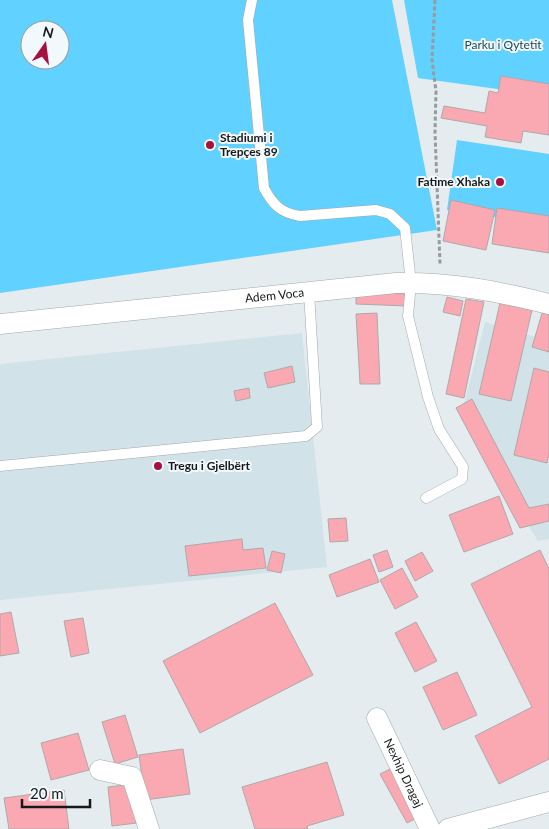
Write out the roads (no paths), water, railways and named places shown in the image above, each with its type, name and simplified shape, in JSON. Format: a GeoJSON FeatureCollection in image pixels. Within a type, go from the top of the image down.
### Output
{"type":"FeatureCollection","features":[{"type":"Feature","properties":{"kind":"street","name":"Adem Voca"},"geometry":{"type":"LineString","coordinates":[[0,324],[411,283],[442,283],[503,292],[549,304]]}},
{"type":"Feature","properties":{"kind":"street","name":"Nexhip Dragaj"},"geometry":{"type":"LineString","coordinates":[[377,718],[430,829]]}},
{"type":"Feature","properties":{"kind":"street"},"geometry":{"type":"LineString","coordinates":[[100,770],[132,777],[149,829]]}},
{"type":"Feature","properties":{"kind":"street"},"geometry":{"type":"LineString","coordinates":[[448,829],[549,802]]}},
{"type":"Feature","properties":{"kind":"lane"},"geometry":{"type":"LineString","coordinates":[[252,0],[248,20],[264,188],[270,200],[288,214],[300,216],[376,210],[390,214],[405,228],[411,283],[408,316],[428,397],[439,429],[463,466],[462,479],[426,498]]}},
{"type":"Feature","properties":{"kind":"lane"},"geometry":{"type":"LineString","coordinates":[[0,466],[306,436],[317,427],[309,292]]}},
{"type":"Feature","properties":{"kind":"place","name":"Stadiumi i Trepçes 89"},"geometry":{"type":"Point","coordinates":[210,145]}},
{"type":"Feature","properties":{"kind":"place","name":"Fatime Xhaka"},"geometry":{"type":"Point","coordinates":[500,182]}},
{"type":"Feature","properties":{"kind":"place","name":"Tregu i Gjelbërt"},"geometry":{"type":"Point","coordinates":[158,466]}},
{"type":"Feature","properties":{"kind":"park label","name":"Parku i Qytetit"},"geometry":{"type":"Point","coordinates":[503,45]}}]}
